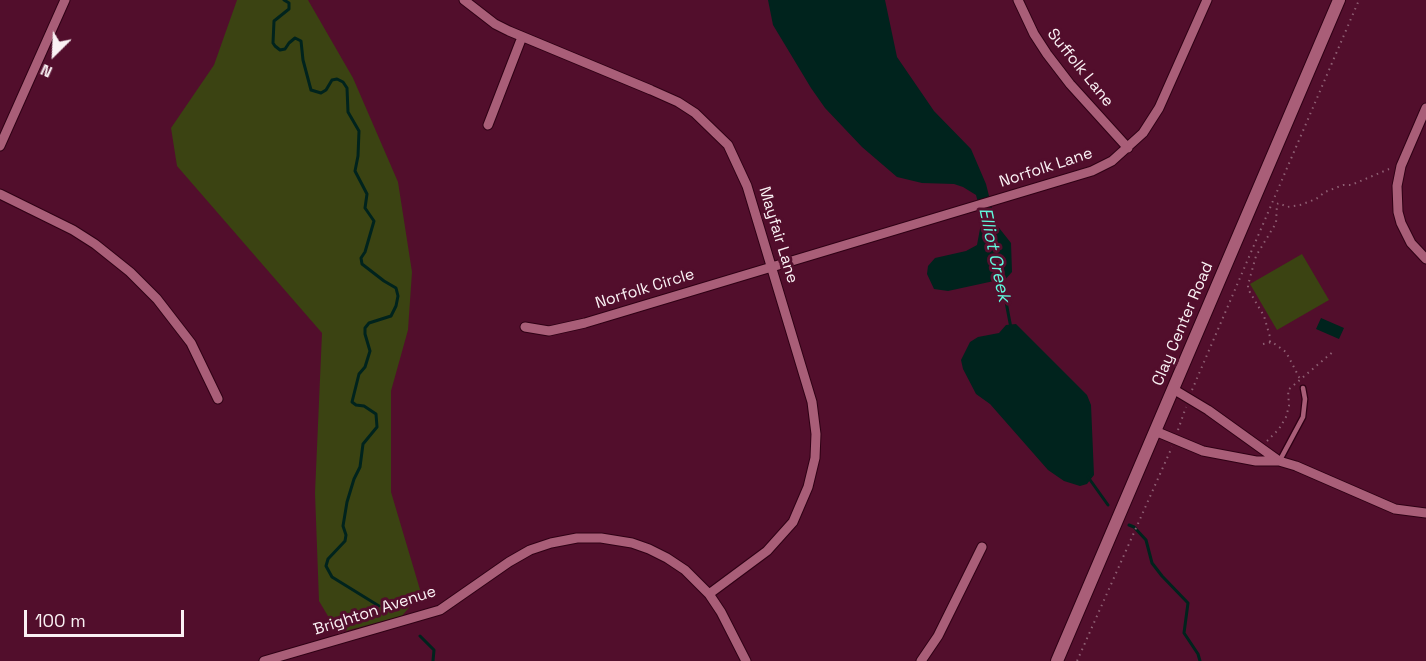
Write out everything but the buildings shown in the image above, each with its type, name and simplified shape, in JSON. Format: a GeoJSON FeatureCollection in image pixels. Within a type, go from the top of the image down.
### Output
{"type":"FeatureCollection","features":[{"type":"Feature","properties":{"kind":"street"},"geometry":{"type":"LineString","coordinates":[[0,146],[65,0]]}},
{"type":"Feature","properties":{"kind":"street","name":"Mayfair Lane"},"geometry":{"type":"LineString","coordinates":[[464,0],[495,24],[522,37],[678,102],[713,128],[728,145],[738,164],[761,226],[813,405],[816,434],[814,466],[808,487],[792,522],[767,551],[709,594]]}},
{"type":"Feature","properties":{"kind":"street","name":"Suffolk Lane"},"geometry":{"type":"LineString","coordinates":[[1018,0],[1047,54],[1070,84],[1128,148]]}},
{"type":"Feature","properties":{"kind":"street","name":"Norfolk Lane"},"geometry":{"type":"LineString","coordinates":[[772,267],[993,202],[1092,171],[1112,161],[1143,133],[1159,108],[1207,0]]}},
{"type":"Feature","properties":{"kind":"street","name":"Clay Center Road"},"geometry":{"type":"LineString","coordinates":[[1057,661],[1339,0]]}},
{"type":"Feature","properties":{"kind":"street"},"geometry":{"type":"LineString","coordinates":[[488,124],[522,37]]}},
{"type":"Feature","properties":{"kind":"street"},"geometry":{"type":"LineString","coordinates":[[1426,108],[1401,166],[1396,186],[1401,223],[1411,243],[1426,259]]}},
{"type":"Feature","properties":{"kind":"street"},"geometry":{"type":"LineString","coordinates":[[0,194],[73,230],[130,272],[157,299],[191,343],[218,399]]}},
{"type":"Feature","properties":{"kind":"street","name":"Norfolk Circle"},"geometry":{"type":"LineString","coordinates":[[525,327],[556,330],[772,267]]}},
{"type":"Feature","properties":{"kind":"street"},"geometry":{"type":"LineString","coordinates":[[1173,389],[1279,462]]}},
{"type":"Feature","properties":{"kind":"street"},"geometry":{"type":"LineString","coordinates":[[1155,430],[1212,453],[1256,461],[1279,462],[1313,472],[1395,509],[1426,513]]}},
{"type":"Feature","properties":{"kind":"street","name":"Brighton Avenue"},"geometry":{"type":"LineString","coordinates":[[264,661],[440,610],[509,562],[531,550],[551,543],[578,538],[601,538],[632,543],[667,558],[685,570],[709,594],[721,612],[746,661]]}},
{"type":"Feature","properties":{"kind":"street"},"geometry":{"type":"LineString","coordinates":[[921,661],[938,636],[982,547]]}},
{"type":"Feature","properties":{"kind":"lane"},"geometry":{"type":"LineString","coordinates":[[1279,462],[1303,417],[1305,399],[1303,388]]}},
{"type":"Feature","properties":{"kind":"path"},"geometry":{"type":"LineString","coordinates":[[1077,661],[1174,439],[1189,398],[1359,0]]}},
{"type":"Feature","properties":{"kind":"path"},"geometry":{"type":"LineString","coordinates":[[1270,342],[1264,316],[1248,289],[1248,285],[1256,256],[1276,223],[1277,204],[1279,202],[1287,207],[1300,205],[1316,199],[1325,192],[1351,185],[1389,170]]}},
{"type":"Feature","properties":{"kind":"path"},"geometry":{"type":"LineString","coordinates":[[1263,344],[1270,342],[1282,348],[1290,357],[1303,388]]}},
{"type":"Feature","properties":{"kind":"green space"},"geometry":{"type":"Polygon","coordinates":[[[237,0],[308,0],[353,78],[398,182],[412,272],[408,330],[391,391],[391,492],[421,593],[402,616],[338,633],[319,601],[315,493],[322,333],[177,166],[171,128],[214,65],[237,0]]]}},
{"type":"Feature","properties":{"kind":"green space"},"geometry":{"type":"Polygon","coordinates":[[[1302,254],[1329,300],[1277,330],[1250,284],[1302,254]]]}},
{"type":"Feature","properties":{"kind":"water"},"geometry":{"type":"Polygon","coordinates":[[[768,0],[885,0],[897,57],[934,111],[971,149],[986,184],[996,224],[1011,243],[1012,272],[1002,283],[994,281],[948,291],[934,289],[927,274],[928,266],[935,258],[966,251],[977,245],[982,218],[976,195],[954,184],[922,183],[897,177],[862,147],[825,108],[811,88],[773,25],[768,0]]]}},
{"type":"Feature","properties":{"kind":"water"},"geometry":{"type":"Polygon","coordinates":[[[1321,318],[1344,328],[1339,339],[1316,329],[1321,318]]]}},
{"type":"Feature","properties":{"kind":"water"},"geometry":{"type":"Polygon","coordinates":[[[1016,324],[1087,395],[1091,405],[1094,475],[1087,484],[1080,486],[1064,481],[1048,470],[990,404],[976,394],[963,369],[961,360],[970,342],[978,337],[999,333],[1006,325],[1016,324]]]}},
{"type":"Feature","properties":{"kind":"waterway"},"geometry":{"type":"LineString","coordinates":[[284,0],[289,3],[289,9],[274,21],[273,43],[275,46],[280,50],[285,49],[295,38],[301,41],[303,60],[311,90],[321,93],[326,90],[332,80],[337,79],[347,88],[348,112],[359,131],[355,171],[367,194],[365,208],[374,221],[361,258],[362,264],[396,288],[398,296],[391,316],[369,323],[365,328],[370,351],[365,367],[359,374],[352,402],[376,414],[377,427],[363,444],[360,467],[347,502],[343,526],[345,541],[328,559],[326,566],[332,577],[379,606]]}},
{"type":"Feature","properties":{"kind":"waterway","name":"Elliot Creek"},"geometry":{"type":"LineString","coordinates":[[1002,281],[1011,328]]}},
{"type":"Feature","properties":{"kind":"waterway","name":"Elliot Creek"},"geometry":{"type":"LineString","coordinates":[[1088,477],[1108,505]]}},
{"type":"Feature","properties":{"kind":"waterway","name":"Elliot Creek"},"geometry":{"type":"LineString","coordinates":[[1129,525],[1134,527],[1146,540],[1152,563],[1188,603],[1184,633],[1200,661]]}},
{"type":"Feature","properties":{"kind":"waterway"},"geometry":{"type":"LineString","coordinates":[[420,636],[434,650],[433,661]]}}]}
